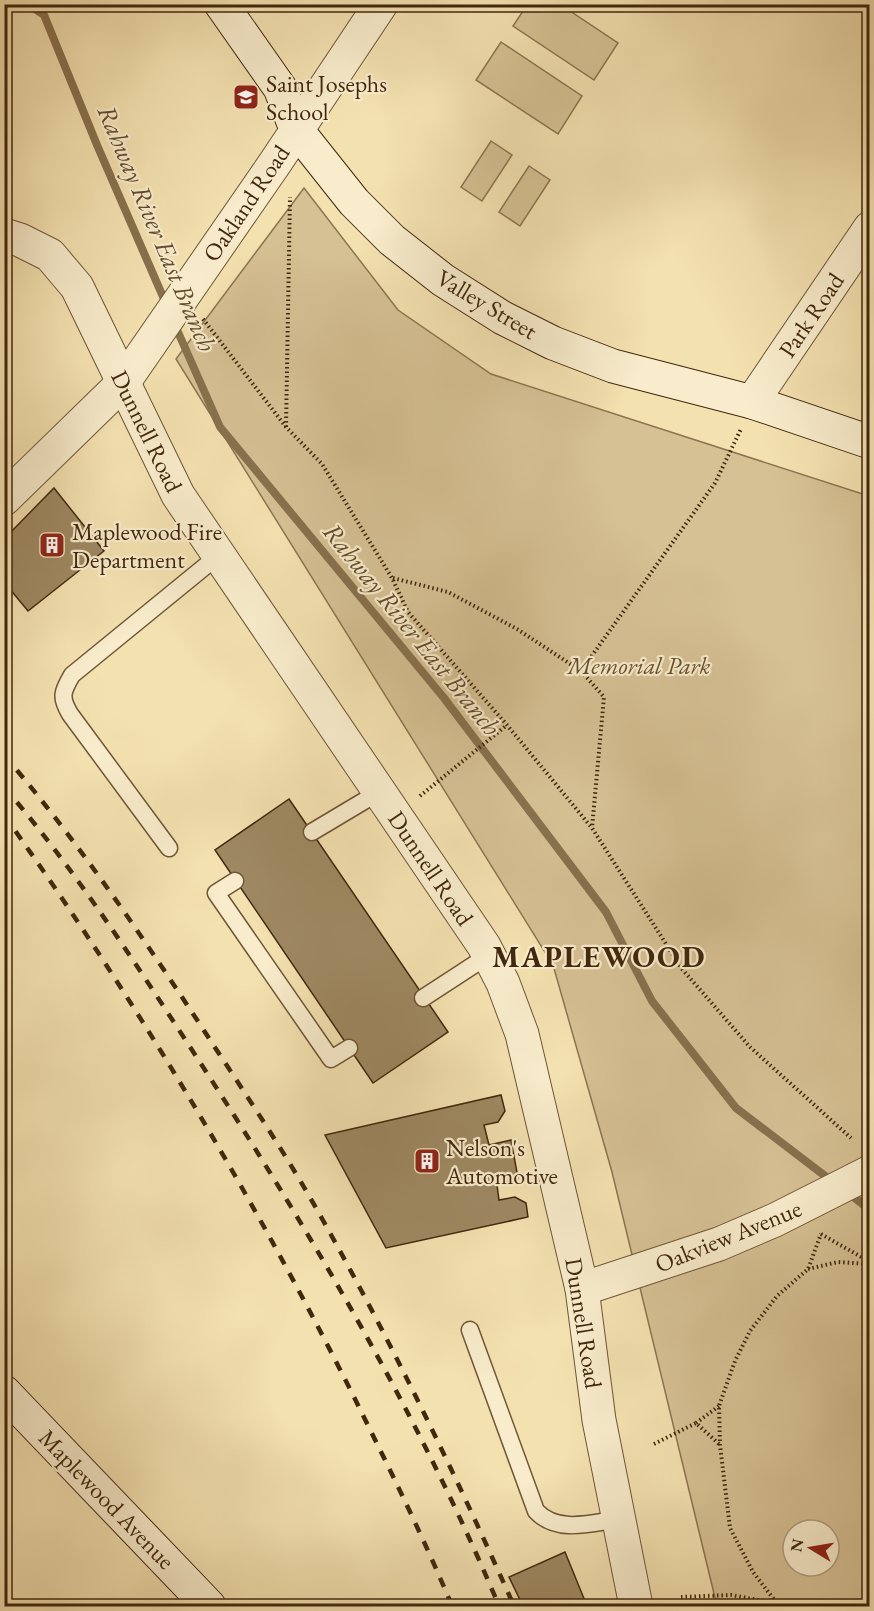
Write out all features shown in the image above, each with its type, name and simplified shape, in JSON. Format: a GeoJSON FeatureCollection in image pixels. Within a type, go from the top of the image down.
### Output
{"type":"FeatureCollection","features":[{"type":"Feature","properties":{"kind":"street","name":"Valley Street"},"geometry":{"type":"LineString","coordinates":[[221,4],[280,88],[296,129],[354,202],[392,240],[443,280],[503,318],[553,343],[613,366],[752,402],[870,442]]}},
{"type":"Feature","properties":{"kind":"street","name":"Oakland Road"},"geometry":{"type":"LineString","coordinates":[[4,499],[123,383],[147,348],[190,305],[296,129],[381,4]]}},
{"type":"Feature","properties":{"kind":"street","name":"Park Road"},"geometry":{"type":"LineString","coordinates":[[752,402],[870,228]]}},
{"type":"Feature","properties":{"kind":"street","name":"Dunnell Road"},"geometry":{"type":"LineString","coordinates":[[4,236],[20,240],[50,255],[77,287],[178,495],[489,955],[503,983],[522,1034],[582,1289],[599,1420],[636,1606]]}},
{"type":"Feature","properties":{"kind":"street","name":"Oakview Avenue"},"geometry":{"type":"LineString","coordinates":[[582,1289],[719,1244],[864,1176]]}},
{"type":"Feature","properties":{"kind":"street","name":"Maplewood Avenue"},"geometry":{"type":"LineString","coordinates":[[4,1392],[209,1606]]}},
{"type":"Feature","properties":{"kind":"lane"},"geometry":{"type":"LineString","coordinates":[[169,848],[70,714],[64,703],[63,690],[72,675],[219,555]]}},
{"type":"Feature","properties":{"kind":"lane"},"geometry":{"type":"LineString","coordinates":[[312,832],[379,792]]}},
{"type":"Feature","properties":{"kind":"lane"},"geometry":{"type":"LineString","coordinates":[[235,881],[216,893],[331,1059],[349,1048]]}},
{"type":"Feature","properties":{"kind":"lane"},"geometry":{"type":"LineString","coordinates":[[423,998],[489,955]]}},
{"type":"Feature","properties":{"kind":"lane"},"geometry":{"type":"LineString","coordinates":[[470,1330],[536,1510],[545,1519],[562,1525],[618,1519]]}},
{"type":"Feature","properties":{"kind":"path"},"geometry":{"type":"LineString","coordinates":[[286,427],[290,193]]}},
{"type":"Feature","properties":{"kind":"path"},"geometry":{"type":"LineString","coordinates":[[190,305],[286,427],[322,464],[392,578],[408,612],[507,725],[592,828],[682,969],[750,1047],[851,1138]]}},
{"type":"Feature","properties":{"kind":"path"},"geometry":{"type":"LineString","coordinates":[[581,671],[715,483],[752,402]]}},
{"type":"Feature","properties":{"kind":"path"},"geometry":{"type":"LineString","coordinates":[[392,578],[448,592],[517,629],[581,671],[604,697],[592,828]]}},
{"type":"Feature","properties":{"kind":"path"},"geometry":{"type":"LineString","coordinates":[[432,788],[507,725]]}},
{"type":"Feature","properties":{"kind":"path"},"geometry":{"type":"LineString","coordinates":[[808,1269],[821,1234],[870,1263]]}},
{"type":"Feature","properties":{"kind":"path"},"geometry":{"type":"LineString","coordinates":[[777,1605],[753,1572],[730,1528],[720,1444],[719,1406],[735,1361],[750,1331],[777,1296],[808,1269],[838,1262],[870,1263]]}},
{"type":"Feature","properties":{"kind":"path"},"geometry":{"type":"LineString","coordinates":[[654,1444],[696,1423],[719,1406]]}},
{"type":"Feature","properties":{"kind":"path"},"geometry":{"type":"LineString","coordinates":[[696,1423],[720,1444]]}},
{"type":"Feature","properties":{"kind":"path"},"geometry":{"type":"LineString","coordinates":[[681,1597],[730,1595],[777,1605]]}},
{"type":"Feature","properties":{"kind":"green space"},"geometry":{"type":"Polygon","coordinates":[[[527,5],[561,5],[618,43],[594,80],[513,26],[527,5]]]}},
{"type":"Feature","properties":{"kind":"green space"},"geometry":{"type":"Polygon","coordinates":[[[501,42],[582,96],[558,134],[476,80],[501,42]]]}},
{"type":"Feature","properties":{"kind":"green space"},"geometry":{"type":"Polygon","coordinates":[[[491,141],[512,155],[482,201],[461,187],[491,141]]]}},
{"type":"Feature","properties":{"kind":"green space"},"geometry":{"type":"Polygon","coordinates":[[[529,166],[550,180],[520,226],[499,212],[529,166]]]}},
{"type":"Feature","properties":{"kind":"green space","name":"Memorial Park"},"geometry":{"type":"Polygon","coordinates":[[[304,188],[398,310],[491,374],[869,496],[869,1606],[717,1606],[612,1172],[553,965],[176,359],[304,188]]]}},
{"type":"Feature","properties":{"kind":"building","name":"Maplewood Fire Department"},"geometry":{"type":"Polygon","coordinates":[[[54,488],[104,551],[28,611],[4,582],[4,539],[54,488]]]}},
{"type":"Feature","properties":{"kind":"building"},"geometry":{"type":"Polygon","coordinates":[[[289,799],[448,1032],[373,1083],[215,850],[289,799]]]}},
{"type":"Feature","properties":{"kind":"building","name":"Nelson's Automotive"},"geometry":{"type":"Polygon","coordinates":[[[501,1095],[505,1111],[498,1122],[484,1125],[489,1145],[511,1140],[518,1178],[497,1185],[499,1200],[515,1197],[526,1203],[528,1217],[386,1248],[325,1135],[501,1095]]]}},
{"type":"Feature","properties":{"kind":"building"},"geometry":{"type":"Polygon","coordinates":[[[565,1552],[587,1606],[523,1606],[509,1577],[565,1552]]]}},
{"type":"Feature","properties":{"kind":"waterway","name":"Rahway River East Branch"},"geometry":{"type":"LineString","coordinates":[[27,4],[44,15],[167,306]]}},
{"type":"Feature","properties":{"kind":"waterway","name":"Rahway River East Branch"},"geometry":{"type":"LineString","coordinates":[[174,323],[220,427],[444,698],[606,912],[652,1001],[736,1108],[833,1182]]}},
{"type":"Feature","properties":{"kind":"waterway","name":"Rahway River East Branch"},"geometry":{"type":"LineString","coordinates":[[846,1191],[870,1210]]}},
{"type":"Feature","properties":{"kind":"railway"},"geometry":{"type":"LineString","coordinates":[[4,755],[57,820],[131,922],[303,1185],[420,1405],[514,1606]]}},
{"type":"Feature","properties":{"kind":"railway"},"geometry":{"type":"LineString","coordinates":[[4,787],[55,850],[102,915],[192,1050],[277,1185],[396,1391],[433,1462],[499,1606]]}},
{"type":"Feature","properties":{"kind":"railway"},"geometry":{"type":"LineString","coordinates":[[4,815],[53,885],[146,1028],[191,1100],[276,1248],[355,1399],[418,1528],[452,1606]]}},
{"type":"Feature","properties":{"kind":"place","name":"Saint Josephs School"},"geometry":{"type":"Point","coordinates":[246,97]}},
{"type":"Feature","properties":{"kind":"place","name":"Maplewood Fire Department"},"geometry":{"type":"Point","coordinates":[52,545]}},
{"type":"Feature","properties":{"kind":"place","name":"Nelson's Automotive"},"geometry":{"type":"Point","coordinates":[427,1161]}},
{"type":"Feature","properties":{"kind":"district","name":"MAPLEWOOD"},"geometry":{"type":"Point","coordinates":[599,956]}}]}
